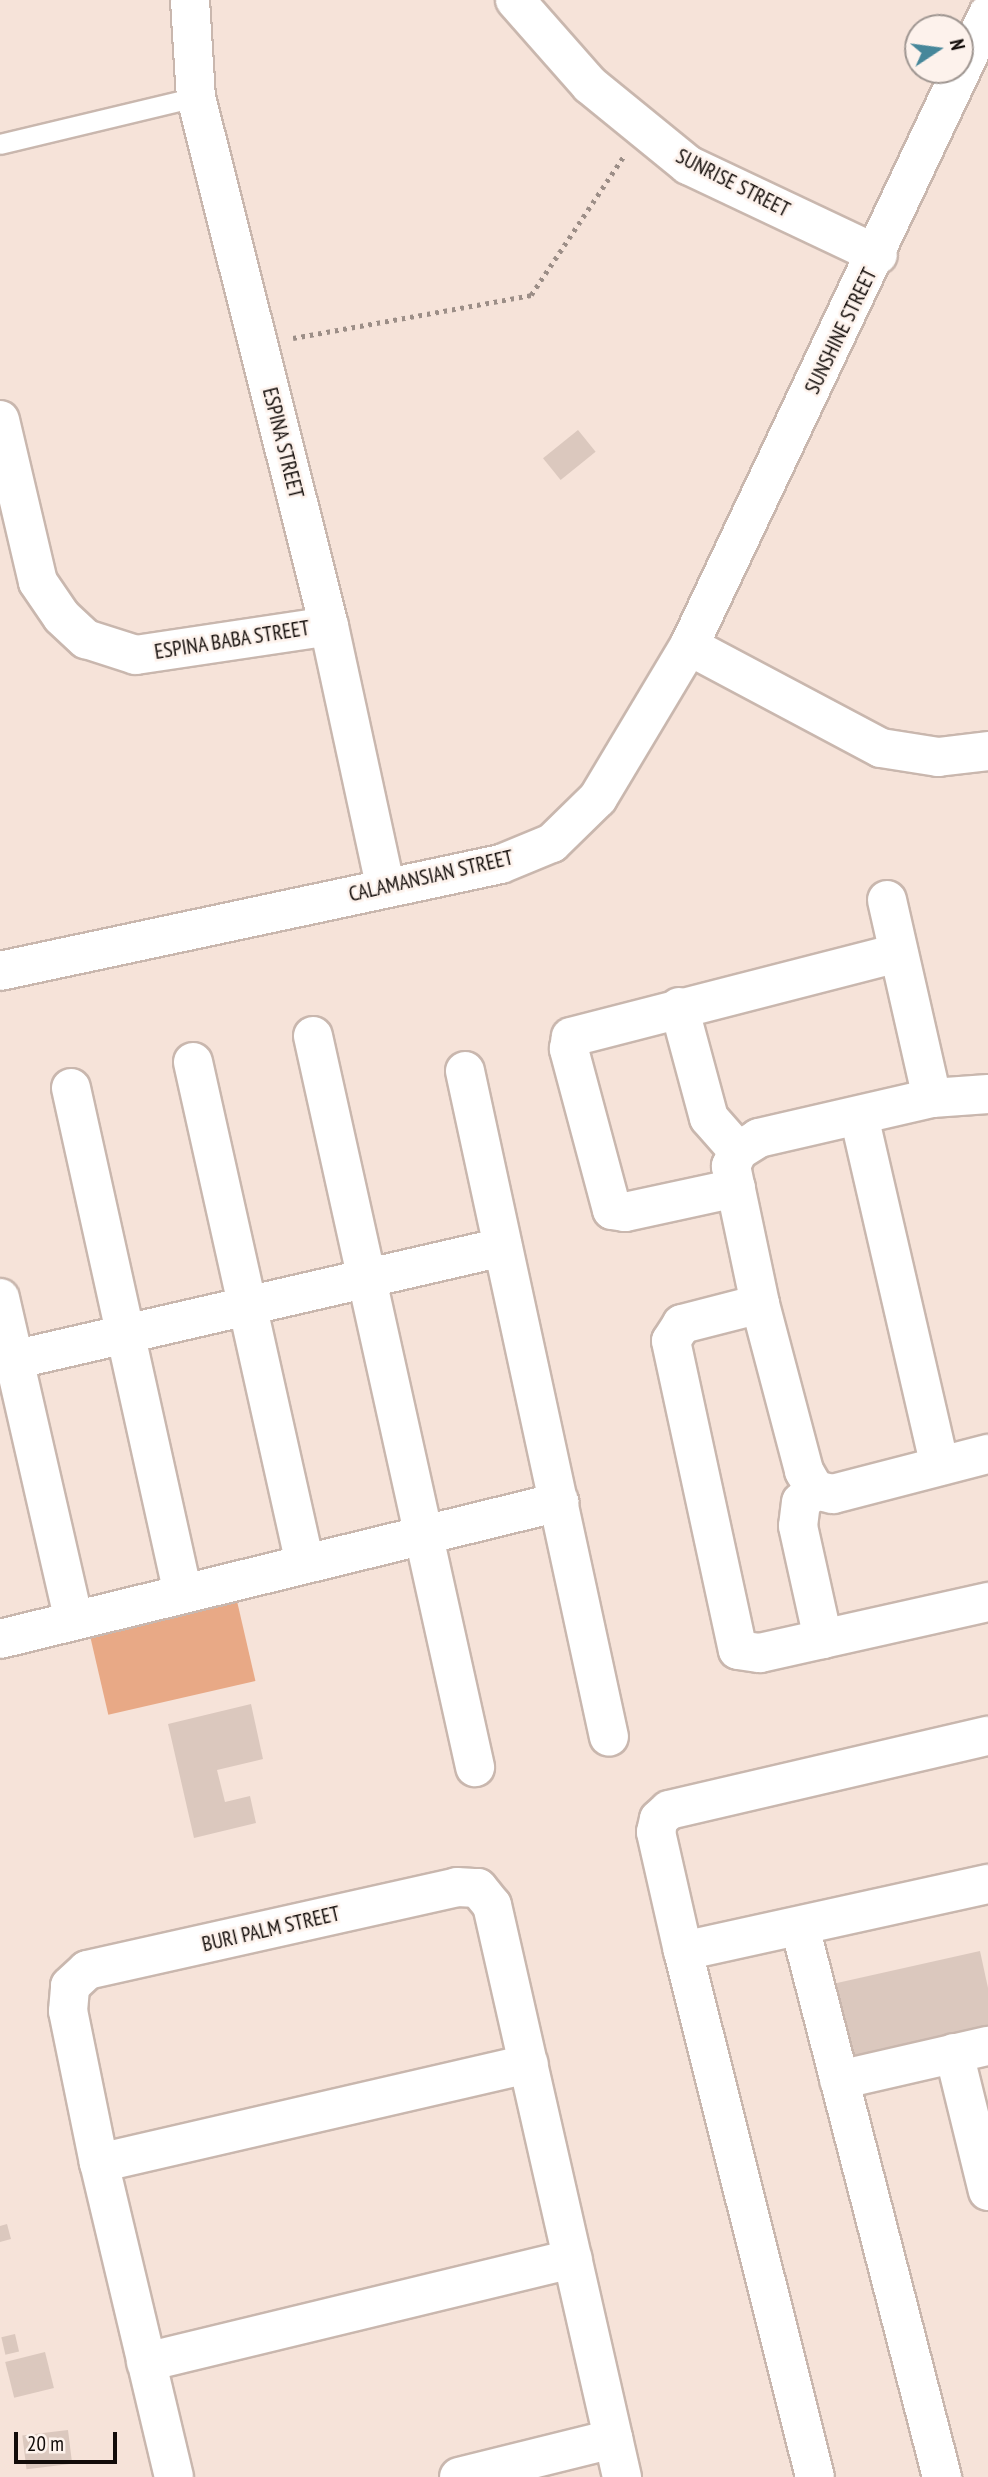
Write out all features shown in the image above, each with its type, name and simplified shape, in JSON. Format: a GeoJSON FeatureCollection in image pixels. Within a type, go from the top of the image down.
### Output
{"type":"FeatureCollection","features":[{"type":"Feature","properties":{"kind":"street","name":"ESPINA STREET"},"geometry":{"type":"LineString","coordinates":[[190,0],[196,97],[328,626],[385,886]]}},
{"type":"Feature","properties":{"kind":"street","name":"SUNRISE STREET"},"geometry":{"type":"LineString","coordinates":[[515,0],[590,85],[641,130],[688,165],[878,255]]}},
{"type":"Feature","properties":{"kind":"street","name":"SUNSHINE STREET"},"geometry":{"type":"LineString","coordinates":[[689,646],[878,255],[988,14]]}},
{"type":"Feature","properties":{"kind":"street","name":"ESPINA BABA STREET"},"geometry":{"type":"LineString","coordinates":[[0,420],[37,582],[62,617],[86,639],[136,655],[328,626]]}},
{"type":"Feature","properties":{"kind":"street"},"geometry":{"type":"LineString","coordinates":[[689,646],[881,748],[938,757],[988,751]]}},
{"type":"Feature","properties":{"kind":"street","name":"CALAMANSIAN STREET"},"geometry":{"type":"LineString","coordinates":[[0,971],[385,886],[501,864],[552,843],[598,798],[689,646]]}},
{"type":"Feature","properties":{"kind":"street"},"geometry":{"type":"LineString","coordinates":[[887,900],[932,1098]]}},
{"type":"Feature","properties":{"kind":"street"},"geometry":{"type":"LineString","coordinates":[[736,1188],[625,1212],[612,1210],[606,1199],[569,1049],[571,1037],[679,1007],[898,953]]}},
{"type":"Feature","properties":{"kind":"street"},"geometry":{"type":"LineString","coordinates":[[679,1007],[709,1118],[738,1150]]}},
{"type":"Feature","properties":{"kind":"street"},"geometry":{"type":"LineString","coordinates":[[313,1037],[475,1767]]}},
{"type":"Feature","properties":{"kind":"street"},"geometry":{"type":"LineString","coordinates":[[193,1062],[305,1564]]}},
{"type":"Feature","properties":{"kind":"street"},"geometry":{"type":"LineString","coordinates":[[465,1071],[609,1737]]}},
{"type":"Feature","properties":{"kind":"street"},"geometry":{"type":"LineString","coordinates":[[71,1088],[183,1594]]}},
{"type":"Feature","properties":{"kind":"street"},"geometry":{"type":"LineString","coordinates":[[988,1094],[932,1098],[759,1138],[738,1150],[732,1166],[760,1304],[804,1471],[815,1490],[833,1494],[988,1454]]}},
{"type":"Feature","properties":{"kind":"street"},"geometry":{"type":"LineString","coordinates":[[859,1116],[940,1466]]}},
{"type":"Feature","properties":{"kind":"street"},"geometry":{"type":"LineString","coordinates":[[7,1362],[503,1247]]}},
{"type":"Feature","properties":{"kind":"street"},"geometry":{"type":"LineString","coordinates":[[0,1298],[7,1362],[74,1620]]}},
{"type":"Feature","properties":{"kind":"street"},"geometry":{"type":"LineString","coordinates":[[760,1304],[682,1324],[673,1333],[671,1351],[735,1647],[760,1653],[988,1602]]}},
{"type":"Feature","properties":{"kind":"street"},"geometry":{"type":"LineString","coordinates":[[815,1490],[801,1502],[798,1526],[823,1639]]}},
{"type":"Feature","properties":{"kind":"street"},"geometry":{"type":"LineString","coordinates":[[0,1639],[559,1502]]}},
{"type":"Feature","properties":{"kind":"street"},"geometry":{"type":"LineString","coordinates":[[815,2477],[683,1951],[656,1832],[659,1819],[669,1810],[988,1736]]}},
{"type":"Feature","properties":{"kind":"street"},"geometry":{"type":"LineString","coordinates":[[683,1951],[988,1884]]}},
{"type":"Feature","properties":{"kind":"street","name":"BURI PALM STREET"},"geometry":{"type":"LineString","coordinates":[[99,2163],[68,2011],[70,1986],[87,1970],[457,1887],[478,1888],[492,1905],[529,2064]]}},
{"type":"Feature","properties":{"kind":"street"},"geometry":{"type":"LineString","coordinates":[[800,1927],[942,2477]]}},
{"type":"Feature","properties":{"kind":"street"},"geometry":{"type":"LineString","coordinates":[[839,2080],[971,2049],[988,2191]]}},
{"type":"Feature","properties":{"kind":"street"},"geometry":{"type":"LineString","coordinates":[[174,2477],[99,2163],[529,2064],[622,2477]]}},
{"type":"Feature","properties":{"kind":"street"},"geometry":{"type":"LineString","coordinates":[[146,2362],[573,2259]]}},
{"type":"Feature","properties":{"kind":"street"},"geometry":{"type":"LineString","coordinates":[[459,2477],[613,2439]]}},
{"type":"Feature","properties":{"kind":"lane"},"geometry":{"type":"LineString","coordinates":[[0,144],[196,97]]}},
{"type":"Feature","properties":{"kind":"path"},"geometry":{"type":"LineString","coordinates":[[258,345],[531,295],[641,130]]}},
{"type":"Feature","properties":{"kind":"shaded area"},"geometry":{"type":"Polygon","coordinates":[[[237,1601],[255,1681],[108,1715],[90,1635],[237,1601]]]}},
{"type":"Feature","properties":{"kind":"building"},"geometry":{"type":"Polygon","coordinates":[[[578,430],[596,452],[561,480],[543,458],[578,430]]]}},
{"type":"Feature","properties":{"kind":"building"},"geometry":{"type":"Polygon","coordinates":[[[251,1704],[263,1759],[217,1770],[225,1802],[250,1796],[256,1823],[194,1838],[168,1724],[251,1704]]]}},
{"type":"Feature","properties":{"kind":"building"},"geometry":{"type":"Polygon","coordinates":[[[980,1951],[988,1988],[988,2044],[849,2075],[828,1985],[980,1951]]]}},
{"type":"Feature","properties":{"kind":"building"},"geometry":{"type":"Polygon","coordinates":[[[7,2224],[11,2239],[0,2242],[0,2226],[7,2224]]]}},
{"type":"Feature","properties":{"kind":"building"},"geometry":{"type":"Polygon","coordinates":[[[15,2334],[19,2352],[5,2355],[1,2337],[15,2334]]]}},
{"type":"Feature","properties":{"kind":"building"},"geometry":{"type":"Polygon","coordinates":[[[45,2352],[54,2388],[14,2398],[5,2362],[45,2352]]]}},
{"type":"Feature","properties":{"kind":"building"},"geometry":{"type":"Polygon","coordinates":[[[68,2430],[72,2464],[26,2469],[22,2436],[68,2430]]]}}]}
